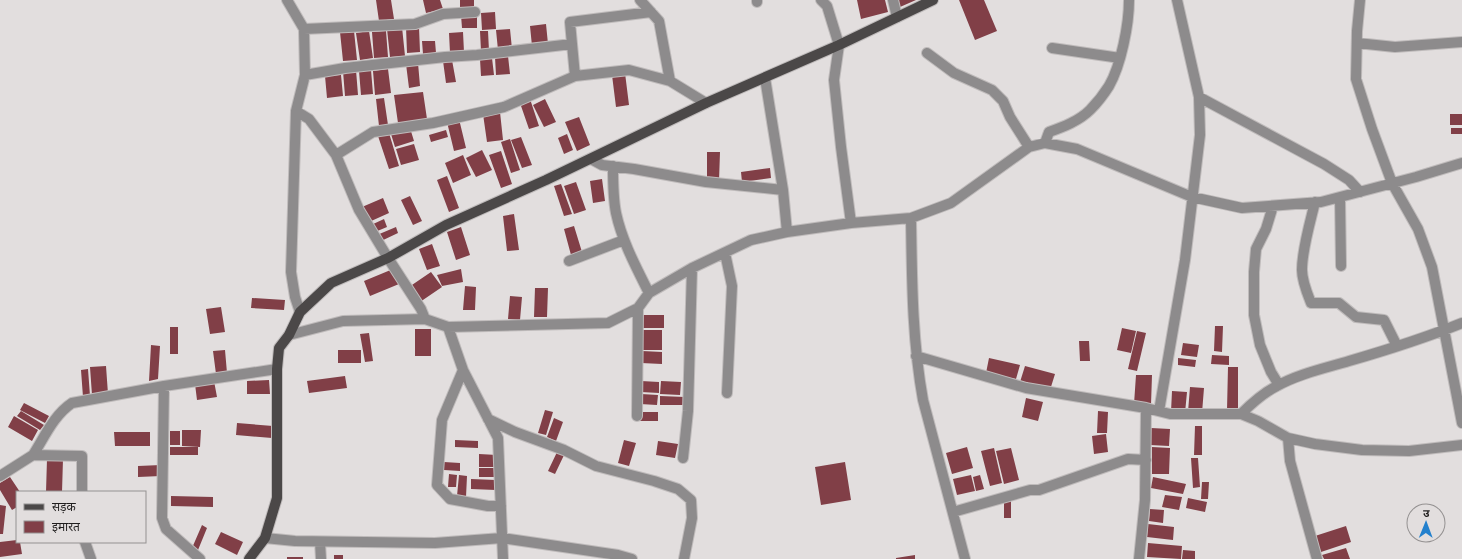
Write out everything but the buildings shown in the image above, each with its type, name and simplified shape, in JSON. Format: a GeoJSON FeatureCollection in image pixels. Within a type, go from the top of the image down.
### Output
{"type":"FeatureCollection","features":[{"type":"Feature","properties":{"kind":"main road"},"geometry":{"type":"LineString","coordinates":[[249,559],[265,538],[277,498],[277,369],[279,348],[289,335],[300,312],[331,283],[388,258],[446,225],[591,159],[706,103],[839,45],[933,0]]}},
{"type":"Feature","properties":{"kind":"street"},"geometry":{"type":"LineString","coordinates":[[287,0],[304,29],[305,75],[296,111],[291,272],[300,312]]}},
{"type":"Feature","properties":{"kind":"street"},"geometry":{"type":"LineString","coordinates":[[640,0],[659,21],[670,82]]}},
{"type":"Feature","properties":{"kind":"street"},"geometry":{"type":"LineString","coordinates":[[893,0],[897,17]]}},
{"type":"Feature","properties":{"kind":"street"},"geometry":{"type":"LineString","coordinates":[[1045,142],[1049,132],[1066,126],[1089,111],[1109,86],[1120,58],[1129,15],[1129,0]]}},
{"type":"Feature","properties":{"kind":"street"},"geometry":{"type":"LineString","coordinates":[[1159,411],[1185,260],[1200,135],[1199,97],[1178,0]]}},
{"type":"Feature","properties":{"kind":"street"},"geometry":{"type":"LineString","coordinates":[[1360,0],[1356,43],[1356,79],[1372,130],[1392,183],[1418,229],[1432,267],[1462,423]]}},
{"type":"Feature","properties":{"kind":"street"},"geometry":{"type":"LineString","coordinates":[[825,2],[839,45],[834,80],[851,223]]}},
{"type":"Feature","properties":{"kind":"street"},"geometry":{"type":"LineString","coordinates":[[304,29],[415,24],[443,14],[475,12]]}},
{"type":"Feature","properties":{"kind":"street"},"geometry":{"type":"LineString","coordinates":[[575,76],[570,22],[651,12]]}},
{"type":"Feature","properties":{"kind":"street"},"geometry":{"type":"LineString","coordinates":[[1356,43],[1395,47],[1462,42]]}},
{"type":"Feature","properties":{"kind":"street"},"geometry":{"type":"LineString","coordinates":[[305,75],[345,68],[445,56],[477,55],[572,44]]}},
{"type":"Feature","properties":{"kind":"street"},"geometry":{"type":"LineString","coordinates":[[1052,48],[1120,58]]}},
{"type":"Feature","properties":{"kind":"street"},"geometry":{"type":"LineString","coordinates":[[927,53],[954,73],[992,90],[1003,101],[1010,117],[1029,147]]}},
{"type":"Feature","properties":{"kind":"street"},"geometry":{"type":"LineString","coordinates":[[336,155],[373,132],[433,123],[504,107],[575,76],[629,70],[670,82],[706,103]]}},
{"type":"Feature","properties":{"kind":"street"},"geometry":{"type":"LineString","coordinates":[[765,78],[783,190],[787,232]]}},
{"type":"Feature","properties":{"kind":"street"},"geometry":{"type":"LineString","coordinates":[[1199,97],[1324,164],[1349,180],[1360,192]]}},
{"type":"Feature","properties":{"kind":"street"},"geometry":{"type":"LineString","coordinates":[[296,111],[309,119],[336,155],[359,210],[421,309],[425,319]]}},
{"type":"Feature","properties":{"kind":"street"},"geometry":{"type":"LineString","coordinates":[[289,335],[343,321],[425,319],[448,327],[608,323],[638,308],[649,293],[692,268],[751,240],[787,232],[851,223],[911,218],[951,203],[1029,147],[1045,142],[1077,149],[1192,197],[1242,208],[1315,202],[1340,197],[1462,163]]}},
{"type":"Feature","properties":{"kind":"street"},"geometry":{"type":"LineString","coordinates":[[591,159],[602,165],[706,182],[783,190]]}},
{"type":"Feature","properties":{"kind":"street"},"geometry":{"type":"LineString","coordinates":[[613,166],[613,188],[616,213],[624,240],[649,293]]}},
{"type":"Feature","properties":{"kind":"street"},"geometry":{"type":"LineString","coordinates":[[1340,197],[1341,266]]}},
{"type":"Feature","properties":{"kind":"street"},"geometry":{"type":"LineString","coordinates":[[1315,202],[1302,270],[1305,287],[1311,303],[1339,303],[1356,317],[1384,320],[1397,346]]}},
{"type":"Feature","properties":{"kind":"street"},"geometry":{"type":"LineString","coordinates":[[1273,206],[1266,229],[1256,249],[1254,272],[1254,315],[1260,345],[1278,385]]}},
{"type":"Feature","properties":{"kind":"street"},"geometry":{"type":"LineString","coordinates":[[911,218],[912,317],[916,356],[923,400],[965,559]]}},
{"type":"Feature","properties":{"kind":"street"},"geometry":{"type":"LineString","coordinates":[[570,261],[624,240]]}},
{"type":"Feature","properties":{"kind":"street"},"geometry":{"type":"LineString","coordinates":[[725,253],[732,286],[727,393]]}},
{"type":"Feature","properties":{"kind":"street"},"geometry":{"type":"LineString","coordinates":[[682,458],[688,410],[692,268]]}},
{"type":"Feature","properties":{"kind":"street"},"geometry":{"type":"LineString","coordinates":[[637,416],[638,308]]}},
{"type":"Feature","properties":{"kind":"street"},"geometry":{"type":"LineString","coordinates":[[1241,414],[1260,396],[1278,385],[1316,370],[1397,346],[1444,330],[1462,322]]}},
{"type":"Feature","properties":{"kind":"street"},"geometry":{"type":"LineString","coordinates":[[448,327],[463,370],[498,438],[503,559]]}},
{"type":"Feature","properties":{"kind":"street"},"geometry":{"type":"LineString","coordinates":[[916,356],[1026,388],[1146,408],[1170,414],[1241,414],[1258,421],[1288,438],[1315,444],[1362,450],[1409,451],[1462,445]]}},
{"type":"Feature","properties":{"kind":"street"},"geometry":{"type":"LineString","coordinates":[[0,476],[33,454],[62,409],[72,403],[164,386],[277,369]]}},
{"type":"Feature","properties":{"kind":"street"},"geometry":{"type":"LineString","coordinates":[[463,370],[442,420],[437,485],[450,499],[488,506],[501,506]]}},
{"type":"Feature","properties":{"kind":"street"},"geometry":{"type":"LineString","coordinates":[[164,386],[162,518],[166,529],[176,540],[200,559]]}},
{"type":"Feature","properties":{"kind":"street"},"geometry":{"type":"LineString","coordinates":[[1139,559],[1145,500],[1146,408]]}},
{"type":"Feature","properties":{"kind":"street"},"geometry":{"type":"LineString","coordinates":[[488,419],[515,432],[564,450],[596,466],[654,481],[678,489],[690,500],[692,518],[684,559]]}},
{"type":"Feature","properties":{"kind":"street"},"geometry":{"type":"LineString","coordinates":[[1288,438],[1290,461],[1317,559]]}},
{"type":"Feature","properties":{"kind":"street"},"geometry":{"type":"LineString","coordinates":[[33,454],[82,456],[82,491]]}},
{"type":"Feature","properties":{"kind":"street"},"geometry":{"type":"LineString","coordinates":[[953,512],[1030,490],[1039,490],[1128,459],[1146,460]]}},
{"type":"Feature","properties":{"kind":"street"},"geometry":{"type":"LineString","coordinates":[[265,538],[295,542],[435,543],[502,538],[618,555],[632,559]]}},
{"type":"Feature","properties":{"kind":"street"},"geometry":{"type":"LineString","coordinates":[[320,542],[321,559]]}},
{"type":"Feature","properties":{"kind":"street"},"geometry":{"type":"LineString","coordinates":[[85,543],[91,559]]}}]}
